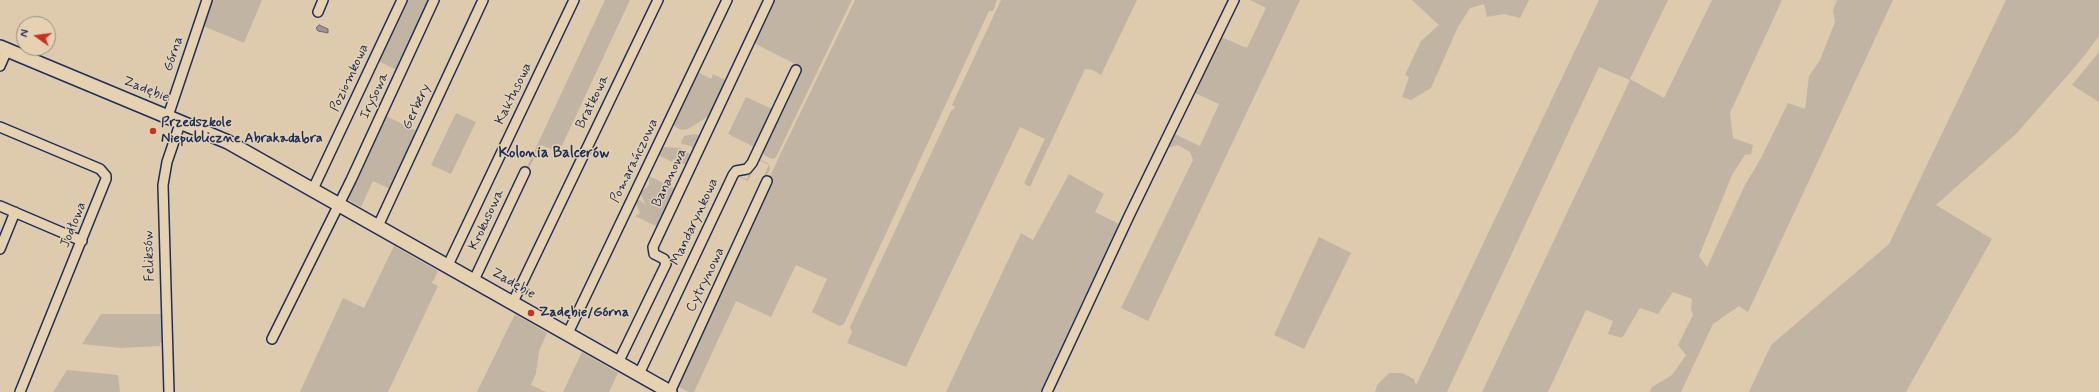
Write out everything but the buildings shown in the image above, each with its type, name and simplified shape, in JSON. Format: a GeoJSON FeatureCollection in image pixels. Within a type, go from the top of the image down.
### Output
{"type":"FeatureCollection","features":[{"type":"Feature","properties":{"kind":"street","name":"Górna"},"geometry":{"type":"LineString","coordinates":[[168,116],[207,0]]}},
{"type":"Feature","properties":{"kind":"street"},"geometry":{"type":"LineString","coordinates":[[318,12],[323,0]]}},
{"type":"Feature","properties":{"kind":"street","name":"Poziomkowa"},"geometry":{"type":"LineString","coordinates":[[313,189],[402,0]]}},
{"type":"Feature","properties":{"kind":"street","name":"Irysowa"},"geometry":{"type":"LineString","coordinates":[[339,204],[434,0]]}},
{"type":"Feature","properties":{"kind":"street","name":"Gerbery"},"geometry":{"type":"LineString","coordinates":[[378,226],[483,0]]}},
{"type":"Feature","properties":{"kind":"street","name":"Kaktusowa"},"geometry":{"type":"LineString","coordinates":[[448,265],[574,0]]}},
{"type":"Feature","properties":{"kind":"street","name":"Bratkowa"},"geometry":{"type":"LineString","coordinates":[[513,302],[658,0]]}},
{"type":"Feature","properties":{"kind":"street","name":"Pomarańczowa"},"geometry":{"type":"LineString","coordinates":[[568,334],[727,0]]}},
{"type":"Feature","properties":{"kind":"street","name":"Bananowa"},"geometry":{"type":"LineString","coordinates":[[618,363],[666,264],[664,259],[654,254],[653,247],[770,0]]}},
{"type":"Feature","properties":{"kind":"street"},"geometry":{"type":"LineString","coordinates":[[1047,392],[1129,216],[1234,0]]}},
{"type":"Feature","properties":{"kind":"street","name":"Zadębie"},"geometry":{"type":"LineString","coordinates":[[3,49],[228,142],[448,265],[670,392]]}},
{"type":"Feature","properties":{"kind":"street"},"geometry":{"type":"LineString","coordinates":[[0,66],[3,49]]}},
{"type":"Feature","properties":{"kind":"street","name":"Mandarynkowa"},"geometry":{"type":"LineString","coordinates":[[639,374],[733,175],[736,171],[747,169],[752,163],[796,70]]}},
{"type":"Feature","properties":{"kind":"street","name":"Feliksów"},"geometry":{"type":"LineString","coordinates":[[169,392],[163,185],[167,162],[180,121]]}},
{"type":"Feature","properties":{"kind":"street","name":"Jodłowa"},"geometry":{"type":"LineString","coordinates":[[0,127],[103,171],[106,176],[105,183],[82,241],[20,392]]}},
{"type":"Feature","properties":{"kind":"street","name":"Krokusowa"},"geometry":{"type":"LineString","coordinates":[[474,280],[525,172]]}},
{"type":"Feature","properties":{"kind":"street","name":"Cytrynowa"},"geometry":{"type":"LineString","coordinates":[[670,392],[767,181]]}},
{"type":"Feature","properties":{"kind":"street"},"geometry":{"type":"LineString","coordinates":[[272,339],[339,204]]}},
{"type":"Feature","properties":{"kind":"street"},"geometry":{"type":"LineString","coordinates":[[0,206],[82,241]]}},
{"type":"Feature","properties":{"kind":"street"},"geometry":{"type":"LineString","coordinates":[[0,249],[15,212]]}},
{"type":"Feature","properties":{"kind":"shaded area"},"geometry":{"type":"Polygon","coordinates":[[[212,0],[262,0],[244,43],[203,26],[212,0]]]}},
{"type":"Feature","properties":{"kind":"shaded area"},"geometry":{"type":"Polygon","coordinates":[[[406,0],[432,0],[412,41],[399,60],[399,71],[380,62],[380,53],[385,42],[395,28],[395,22],[406,0]]]}},
{"type":"Feature","properties":{"kind":"shaded area"},"geometry":{"type":"Polygon","coordinates":[[[605,0],[630,0],[559,152],[541,145],[527,172],[525,171],[605,0]]]}},
{"type":"Feature","properties":{"kind":"shaded area"},"geometry":{"type":"Polygon","coordinates":[[[772,0],[852,0],[776,157],[773,159],[765,156],[762,151],[801,67],[752,42],[772,0]]]}},
{"type":"Feature","properties":{"kind":"shaded area"},"geometry":{"type":"Polygon","coordinates":[[[855,0],[997,0],[993,11],[989,11],[844,324],[839,326],[812,312],[827,279],[796,265],[771,317],[736,301],[694,392],[688,392],[676,385],[778,159],[855,0]]]}},
{"type":"Feature","properties":{"kind":"shaded area"},"geometry":{"type":"Polygon","coordinates":[[[1001,0],[1137,0],[1101,75],[1093,70],[1085,69],[1030,187],[1024,183],[1045,139],[1020,127],[906,367],[847,343],[852,332],[850,327],[951,111],[955,107],[952,105],[1001,0]]]}},
{"type":"Feature","properties":{"kind":"shaded area"},"geometry":{"type":"Polygon","coordinates":[[[1250,0],[1300,0],[1148,321],[1121,308],[1193,160],[1190,152],[1178,145],[1168,148],[1175,134],[1200,146],[1219,104],[1195,93],[1221,37],[1247,48],[1266,8],[1250,0]]]}},
{"type":"Feature","properties":{"kind":"shaded area"},"geometry":{"type":"Polygon","coordinates":[[[1412,0],[1529,0],[1520,18],[1504,14],[1487,17],[1484,4],[1470,8],[1458,27],[1431,88],[1411,100],[1402,97],[1409,77],[1405,75],[1421,41],[1439,25],[1412,0]]]}},
{"type":"Feature","properties":{"kind":"shaded area"},"geometry":{"type":"Polygon","coordinates":[[[1599,0],[1668,0],[1630,79],[1664,98],[1712,0],[1782,0],[1730,113],[1733,138],[1753,145],[1751,154],[1745,155],[1732,175],[1699,256],[1707,267],[1744,187],[1761,158],[1788,103],[1805,109],[1809,76],[1820,60],[1835,22],[1833,10],[1837,0],[1893,0],[1748,312],[1739,306],[1713,324],[1681,392],[1650,392],[1652,387],[1672,375],[1686,355],[1678,345],[1693,315],[1691,309],[1692,299],[1673,292],[1658,314],[1640,308],[1622,338],[1608,334],[1613,321],[1586,310],[1548,392],[1482,392],[1630,80],[1599,67],[1447,392],[1375,392],[1377,385],[1389,373],[1402,373],[1414,379],[1416,385],[1599,0]]]}},
{"type":"Feature","properties":{"kind":"shaded area"},"geometry":{"type":"Polygon","coordinates":[[[2006,0],[2099,0],[2099,36],[2081,60],[2016,134],[1936,205],[1992,239],[1906,392],[1749,392],[1771,345],[1889,244],[2006,0]]]}},
{"type":"Feature","properties":{"kind":"shaded area"},"geometry":{"type":"Polygon","coordinates":[[[319,25],[328,29],[328,33],[318,31],[316,28],[319,25]]]}},
{"type":"Feature","properties":{"kind":"shaded area"},"geometry":{"type":"Polygon","coordinates":[[[2099,52],[2099,102],[2072,85],[2099,52]]]}},
{"type":"Feature","properties":{"kind":"shaded area"},"geometry":{"type":"Polygon","coordinates":[[[694,70],[711,79],[713,74],[729,82],[709,116],[688,129],[682,130],[673,124],[673,119],[694,70]]]}},
{"type":"Feature","properties":{"kind":"shaded area"},"geometry":{"type":"Polygon","coordinates":[[[746,97],[774,110],[756,148],[728,134],[746,97]]]}},
{"type":"Feature","properties":{"kind":"shaded area"},"geometry":{"type":"Polygon","coordinates":[[[456,113],[476,122],[451,174],[431,165],[456,113]]]}},
{"type":"Feature","properties":{"kind":"shaded area"},"geometry":{"type":"Polygon","coordinates":[[[384,115],[419,132],[392,190],[373,181],[361,207],[346,198],[384,115]]]}},
{"type":"Feature","properties":{"kind":"shaded area"},"geometry":{"type":"Polygon","coordinates":[[[695,134],[701,136],[694,151],[691,146],[682,144],[681,142],[684,136],[695,134]]]}},
{"type":"Feature","properties":{"kind":"shaded area"},"geometry":{"type":"Polygon","coordinates":[[[665,147],[680,148],[686,151],[690,155],[689,166],[674,159],[672,162],[656,154],[659,149],[665,147]]]}},
{"type":"Feature","properties":{"kind":"shaded area"},"geometry":{"type":"Polygon","coordinates":[[[759,159],[769,164],[770,169],[760,191],[754,196],[769,165],[758,160],[748,181],[735,175],[747,179],[752,166],[757,160],[759,159]]]}},
{"type":"Feature","properties":{"kind":"shaded area"},"geometry":{"type":"Polygon","coordinates":[[[1069,174],[1104,194],[1095,212],[1119,224],[1041,392],[946,392],[1021,233],[1033,240],[1069,174]]]}},
{"type":"Feature","properties":{"kind":"shaded area"},"geometry":{"type":"Polygon","coordinates":[[[649,176],[678,190],[660,228],[635,216],[640,213],[636,204],[637,200],[640,200],[646,205],[640,193],[649,185],[649,176]]]}},
{"type":"Feature","properties":{"kind":"shaded area"},"geometry":{"type":"Polygon","coordinates":[[[1319,237],[1351,253],[1304,349],[1274,335],[1319,237]]]}},
{"type":"Feature","properties":{"kind":"shaded area"},"geometry":{"type":"Polygon","coordinates":[[[394,246],[438,271],[432,283],[438,286],[388,392],[300,392],[343,298],[364,308],[394,246]]]}},
{"type":"Feature","properties":{"kind":"shaded area"},"geometry":{"type":"Polygon","coordinates":[[[101,314],[162,314],[163,343],[160,343],[160,346],[121,348],[82,344],[101,314]]]}},
{"type":"Feature","properties":{"kind":"shaded area"},"geometry":{"type":"Polygon","coordinates":[[[515,314],[547,333],[539,351],[536,373],[531,385],[546,392],[477,392],[515,314]]]}},
{"type":"Feature","properties":{"kind":"shaded area"},"geometry":{"type":"Polygon","coordinates":[[[582,352],[618,373],[609,392],[563,392],[582,352]]]}},
{"type":"Feature","properties":{"kind":"shaded area"},"geometry":{"type":"Polygon","coordinates":[[[67,370],[118,375],[120,392],[53,392],[67,370]]]}},
{"type":"Feature","properties":{"kind":"place","name":"Przedszkole Niepubliczne Abrakadabra"},"geometry":{"type":"Point","coordinates":[153,131]}},
{"type":"Feature","properties":{"kind":"place","name":"Zadębie/Górna"},"geometry":{"type":"Point","coordinates":[531,313]}},
{"type":"Feature","properties":{"kind":"district","name":"Kolonia Balcerów"},"geometry":{"type":"Point","coordinates":[554,154]}}]}
